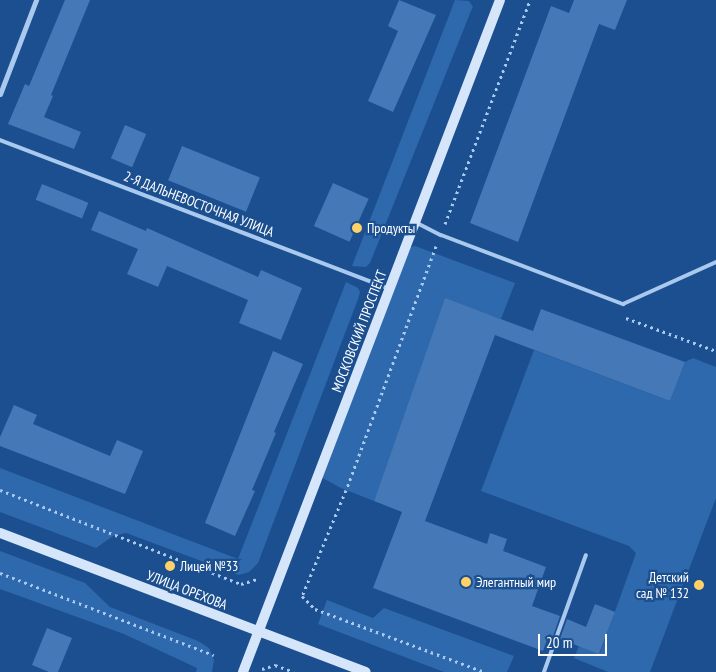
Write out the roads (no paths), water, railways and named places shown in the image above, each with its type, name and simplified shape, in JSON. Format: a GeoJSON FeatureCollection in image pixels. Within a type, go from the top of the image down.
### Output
{"type":"FeatureCollection","features":[{"type":"Feature","properties":{"kind":"street"},"geometry":{"type":"LineString","coordinates":[[0,94],[36,0]]}},
{"type":"Feature","properties":{"kind":"street","name":"МОСКОВСКИЙ ПРОСПЕКТ"},"geometry":{"type":"LineString","coordinates":[[243,672],[499,0]]}},
{"type":"Feature","properties":{"kind":"street","name":"УЛИЦА ОРЕХОВА"},"geometry":{"type":"LineString","coordinates":[[0,533],[365,672]]}},
{"type":"Feature","properties":{"kind":"lane","name":"2-Я ДАЛЬНЕВОСТОЧНАЯ УЛИЦА"},"geometry":{"type":"LineString","coordinates":[[0,140],[390,288]]}},
{"type":"Feature","properties":{"kind":"lane"},"geometry":{"type":"LineString","coordinates":[[415,222],[441,235],[623,304],[716,262]]}},
{"type":"Feature","properties":{"kind":"lane"},"geometry":{"type":"LineString","coordinates":[[544,672],[586,555]]}},
{"type":"Feature","properties":{"kind":"place","name":"Продукты"},"geometry":{"type":"Point","coordinates":[357,228]}},
{"type":"Feature","properties":{"kind":"place","name":"Лицей №33"},"geometry":{"type":"Point","coordinates":[170,566]}},
{"type":"Feature","properties":{"kind":"place","name":"Элегантный мир"},"geometry":{"type":"Point","coordinates":[466,582]}},
{"type":"Feature","properties":{"kind":"place","name":"Детский сад № 132"},"geometry":{"type":"Point","coordinates":[699,585]}}]}
